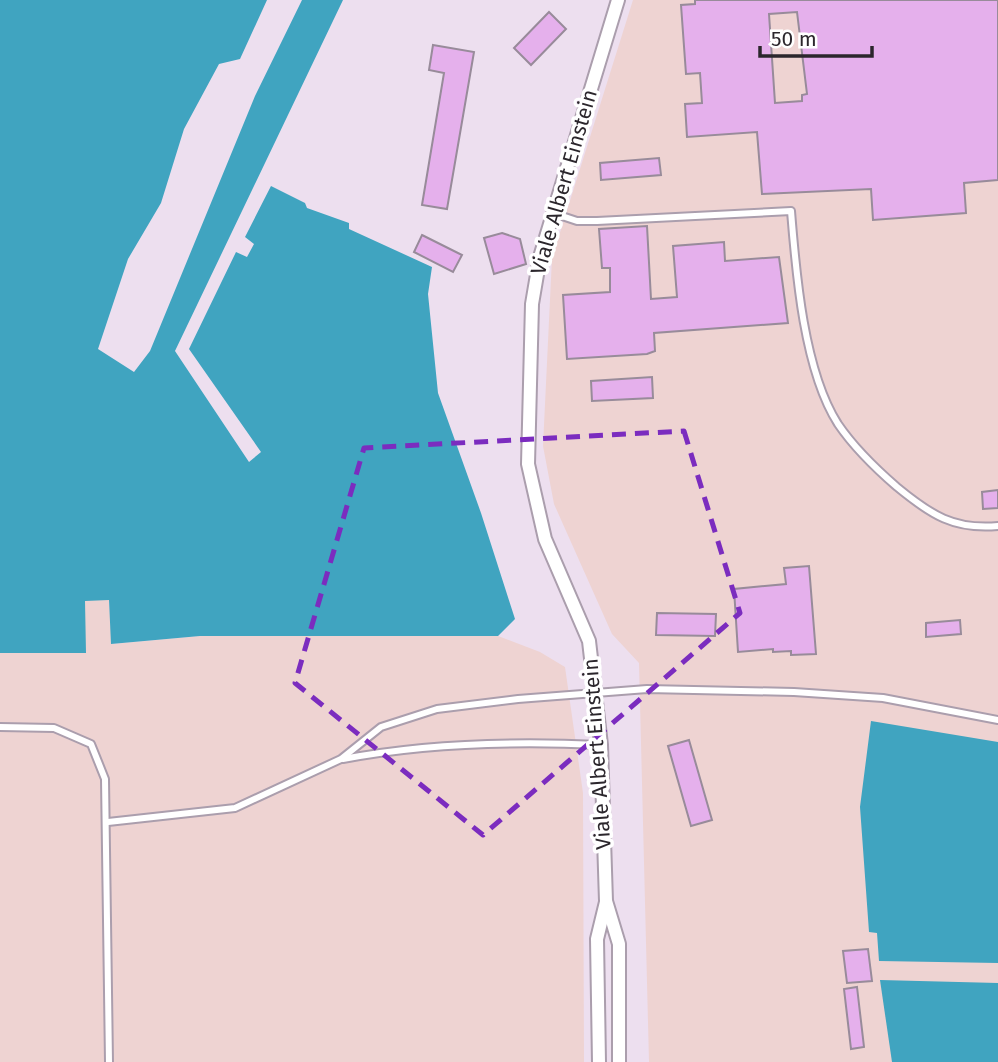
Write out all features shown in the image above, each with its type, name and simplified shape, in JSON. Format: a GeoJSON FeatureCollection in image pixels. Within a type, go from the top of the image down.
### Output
{"type":"FeatureCollection","features":[{"type":"Feature","properties":{"kind":"street","name":"Viale Albert Einstein"},"geometry":{"type":"LineString","coordinates":[[618,0],[540,257],[532,304],[528,464],[545,539],[589,642],[601,746],[606,901],[619,944],[619,1062]]}},
{"type":"Feature","properties":{"kind":"street","name":"Viale Albert Einstein"},"geometry":{"type":"LineString","coordinates":[[598,1062],[597,939],[606,901]]}},
{"type":"Feature","properties":{"kind":"lane"},"geometry":{"type":"LineString","coordinates":[[553,213],[577,222],[791,211],[796,277],[818,377],[838,424],[866,460],[911,499],[947,521],[969,528],[998,526]]}},
{"type":"Feature","properties":{"kind":"lane"},"geometry":{"type":"LineString","coordinates":[[108,821],[235,808],[341,759],[381,727],[437,709],[517,699],[597,695],[647,689],[794,692],[883,698],[998,720]]}},
{"type":"Feature","properties":{"kind":"lane"},"geometry":{"type":"LineString","coordinates":[[0,727],[54,728],[91,744],[106,779],[109,1062]]}},
{"type":"Feature","properties":{"kind":"lane"},"geometry":{"type":"LineString","coordinates":[[341,759],[389,750],[518,741],[601,746]]}},
{"type":"Feature","properties":{"kind":"highlighted area"},"geometry":{"type":"Polygon","coordinates":[[[684,431],[740,613],[483,835],[295,683],[364,448],[684,431]]]}},
{"type":"Feature","properties":{"kind":"shaded area"},"geometry":{"type":"Polygon","coordinates":[[[633,0],[998,0],[998,1062],[649,1062],[639,663],[612,634],[554,504],[543,446],[552,258],[633,0]]]}},
{"type":"Feature","properties":{"kind":"shaded area"},"geometry":{"type":"Polygon","coordinates":[[[85,600],[109,600],[112,644],[200,636],[498,636],[540,652],[565,667],[583,793],[584,1062],[0,1062],[0,653],[85,653],[85,600]]]}},
{"type":"Feature","properties":{"kind":"water"},"geometry":{"type":"Polygon","coordinates":[[[0,0],[267,0],[240,59],[219,64],[184,129],[161,203],[128,259],[98,349],[134,372],[150,351],[255,96],[302,0],[343,0],[175,351],[249,462],[261,452],[189,349],[236,252],[247,257],[254,244],[245,237],[271,186],[305,203],[307,208],[349,223],[349,229],[432,267],[428,294],[438,393],[515,619],[498,636],[200,636],[111,644],[109,600],[85,601],[86,653],[0,653],[0,0]]]}},
{"type":"Feature","properties":{"kind":"water"},"geometry":{"type":"Polygon","coordinates":[[[871,721],[998,742],[998,963],[879,961],[877,933],[869,932],[860,807],[871,721]]]}},
{"type":"Feature","properties":{"kind":"water"},"geometry":{"type":"Polygon","coordinates":[[[880,980],[998,983],[998,1062],[892,1062],[880,980]]]}},
{"type":"Feature","properties":{"kind":"building"},"geometry":{"type":"Polygon","coordinates":[[[695,0],[998,0],[998,180],[964,183],[966,213],[873,220],[871,189],[762,194],[757,132],[687,137],[685,104],[702,103],[700,73],[686,74],[681,5],[695,4],[695,0]],[[797,12],[769,14],[775,103],[802,101],[802,95],[807,94],[797,12]]]}},
{"type":"Feature","properties":{"kind":"building"},"geometry":{"type":"Polygon","coordinates":[[[549,12],[566,29],[531,65],[514,48],[549,12]]]}},
{"type":"Feature","properties":{"kind":"building"},"geometry":{"type":"Polygon","coordinates":[[[433,45],[474,52],[447,209],[422,205],[444,73],[429,70],[433,45]]]}},
{"type":"Feature","properties":{"kind":"building"},"geometry":{"type":"Polygon","coordinates":[[[659,158],[661,175],[601,180],[600,163],[659,158]]]}},
{"type":"Feature","properties":{"kind":"building"},"geometry":{"type":"Polygon","coordinates":[[[647,226],[651,299],[677,297],[673,246],[724,242],[725,261],[779,257],[788,323],[654,333],[655,351],[647,354],[567,359],[563,295],[610,292],[610,268],[602,268],[599,229],[647,226]]]}},
{"type":"Feature","properties":{"kind":"building"},"geometry":{"type":"Polygon","coordinates":[[[502,233],[520,239],[526,264],[494,274],[484,238],[502,233]]]}},
{"type":"Feature","properties":{"kind":"building"},"geometry":{"type":"Polygon","coordinates":[[[422,235],[462,255],[453,272],[414,252],[422,235]]]}},
{"type":"Feature","properties":{"kind":"building"},"geometry":{"type":"Polygon","coordinates":[[[652,377],[653,398],[592,401],[591,381],[652,377]]]}},
{"type":"Feature","properties":{"kind":"building"},"geometry":{"type":"Polygon","coordinates":[[[998,490],[998,508],[983,509],[982,492],[998,490]]]}},
{"type":"Feature","properties":{"kind":"building"},"geometry":{"type":"Polygon","coordinates":[[[809,566],[816,654],[791,655],[791,651],[773,652],[773,649],[738,652],[734,589],[786,584],[784,568],[809,566]]]}},
{"type":"Feature","properties":{"kind":"building"},"geometry":{"type":"Polygon","coordinates":[[[657,613],[716,614],[715,636],[656,635],[657,613]]]}},
{"type":"Feature","properties":{"kind":"building"},"geometry":{"type":"Polygon","coordinates":[[[960,620],[961,634],[926,637],[926,623],[960,620]]]}},
{"type":"Feature","properties":{"kind":"building"},"geometry":{"type":"Polygon","coordinates":[[[689,740],[712,820],[691,826],[668,746],[689,740]]]}},
{"type":"Feature","properties":{"kind":"building"},"geometry":{"type":"Polygon","coordinates":[[[868,949],[872,981],[847,983],[843,951],[868,949]]]}},
{"type":"Feature","properties":{"kind":"building"},"geometry":{"type":"Polygon","coordinates":[[[857,987],[864,1047],[851,1049],[844,989],[857,987]]]}}]}
